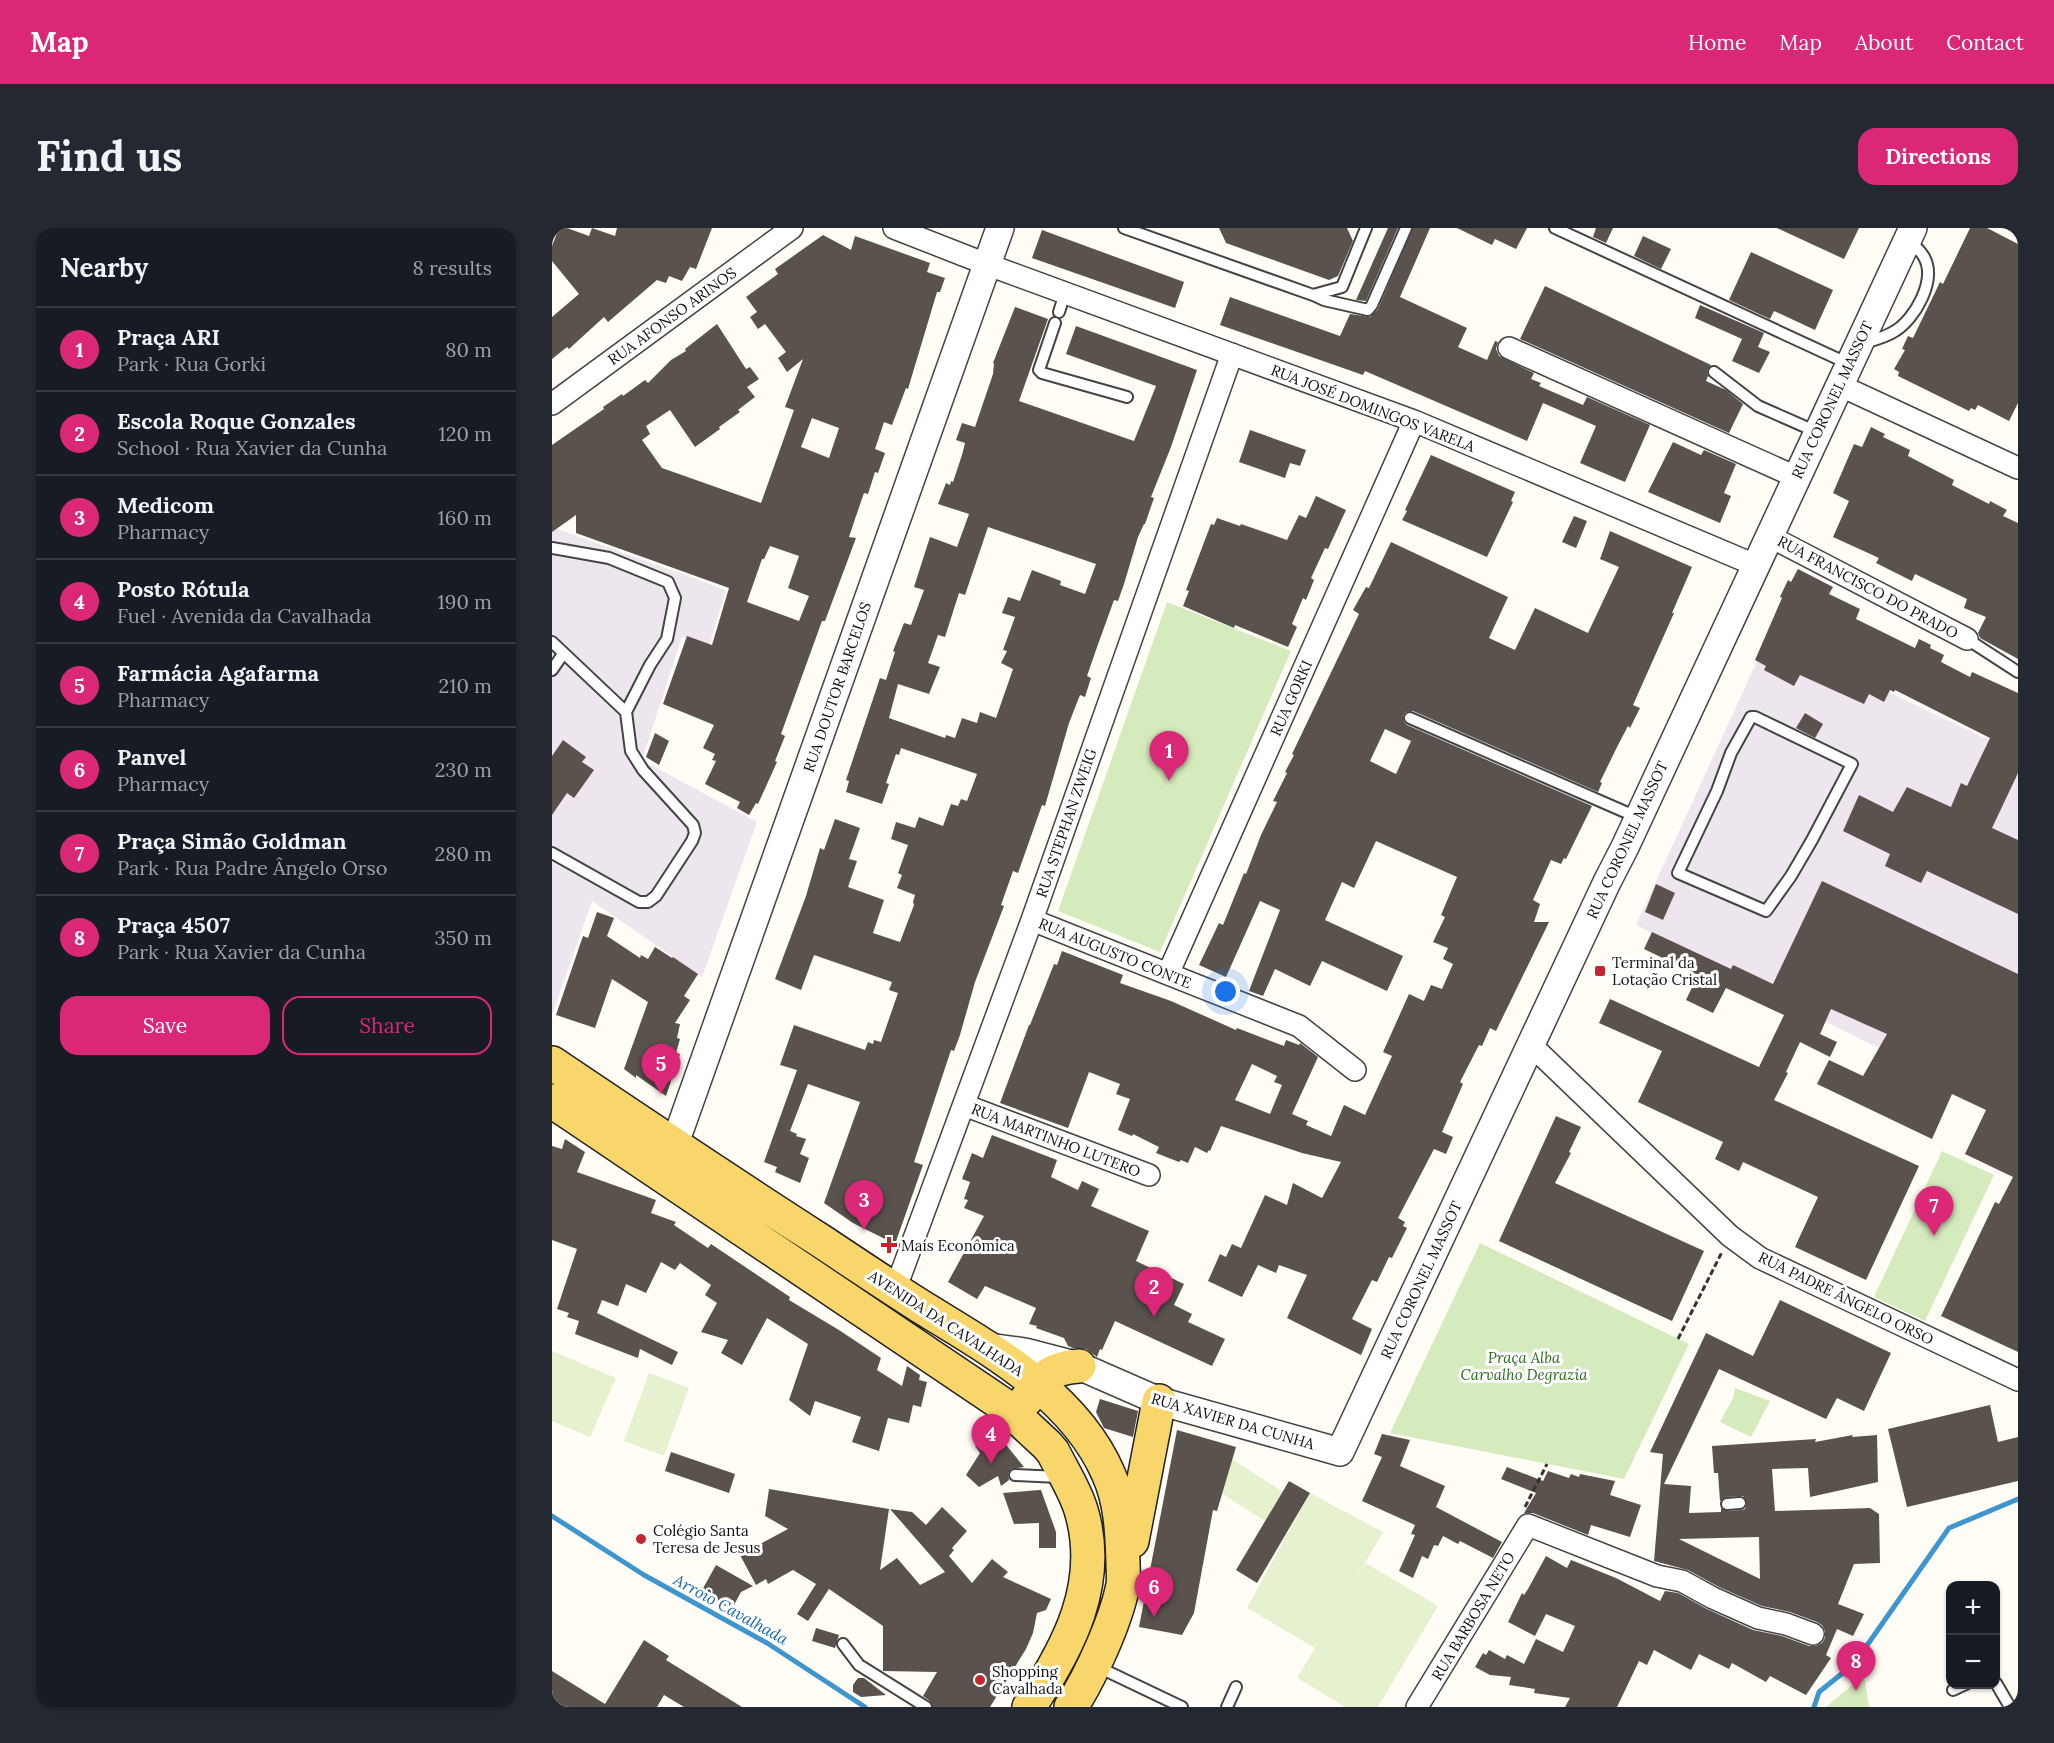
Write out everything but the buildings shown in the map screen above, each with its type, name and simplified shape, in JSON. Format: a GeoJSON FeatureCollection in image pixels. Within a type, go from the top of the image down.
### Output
{"type":"FeatureCollection","features":[{"type":"Feature","properties":{"kind":"main road","name":"AVENIDA DA CAVALHADA"},"geometry":{"type":"LineString","coordinates":[[552,1063],[674,1146],[895,1290],[989,1347],[1038,1384],[1070,1416],[1108,1472],[1118,1500],[1123,1584],[1108,1635],[1076,1705]]}},
{"type":"Feature","properties":{"kind":"main road"},"geometry":{"type":"LineString","coordinates":[[552,1101],[1016,1414],[1047,1445],[1066,1477],[1080,1508],[1087,1539],[1089,1567],[1081,1626],[1064,1677],[1067,1695],[1076,1705]]}},
{"type":"Feature","properties":{"kind":"main road"},"geometry":{"type":"LineString","coordinates":[[592,1126],[657,1153],[674,1146]]}},
{"type":"Feature","properties":{"kind":"main road"},"geometry":{"type":"LineString","coordinates":[[1016,1414],[1038,1384],[1053,1371],[1079,1366]]}},
{"type":"Feature","properties":{"kind":"main road"},"geometry":{"type":"LineString","coordinates":[[1123,1584],[1159,1401]]}},
{"type":"Feature","properties":{"kind":"main road"},"geometry":{"type":"LineString","coordinates":[[1029,1707],[1064,1648],[1084,1594]]}},
{"type":"Feature","properties":{"kind":"street","name":"RUA AFONSO ARINOS"},"geometry":{"type":"LineString","coordinates":[[552,404],[792,228]]}},
{"type":"Feature","properties":{"kind":"street","name":"RUA JOSÉ DOMINGOS VARELA"},"geometry":{"type":"LineString","coordinates":[[894,228],[986,264],[1062,302],[1232,354],[1414,421],[1755,566]]}},
{"type":"Feature","properties":{"kind":"street","name":"RUA DOUTOR BARCELOS"},"geometry":{"type":"LineString","coordinates":[[674,1146],[1000,228]]}},
{"type":"Feature","properties":{"kind":"street","name":"RUA CORONEL MASSOT"},"geometry":{"type":"LineString","coordinates":[[1340,1452],[1639,818],[1910,233]]}},
{"type":"Feature","properties":{"kind":"street"},"geometry":{"type":"LineString","coordinates":[[1509,348],[1796,477]]}},
{"type":"Feature","properties":{"kind":"street","name":"RUA STEPHAN ZWEIG"},"geometry":{"type":"LineString","coordinates":[[895,1290],[1032,920],[1232,354]]}},
{"type":"Feature","properties":{"kind":"street"},"geometry":{"type":"LineString","coordinates":[[1849,365],[2018,468]]}},
{"type":"Feature","properties":{"kind":"street","name":"RUA GORKI"},"geometry":{"type":"LineString","coordinates":[[1168,974],[1414,421]]}},
{"type":"Feature","properties":{"kind":"street","name":"RUA FRANCISCO DO PRADO"},"geometry":{"type":"LineString","coordinates":[[1769,536],[1967,639]]}},
{"type":"Feature","properties":{"kind":"street","name":"RUA AUGUSTO CONTE"},"geometry":{"type":"LineString","coordinates":[[1032,920],[1299,1026],[1355,1071]]}},
{"type":"Feature","properties":{"kind":"street","name":"RUA PADRE ÂNGELO ORSO"},"geometry":{"type":"LineString","coordinates":[[1531,1045],[1730,1236],[1760,1258],[2018,1379]]}},
{"type":"Feature","properties":{"kind":"street","name":"RUA MARTINHO LUTERO"},"geometry":{"type":"LineString","coordinates":[[964,1105],[1149,1175]]}},
{"type":"Feature","properties":{"kind":"street","name":"RUA XAVIER DA CUNHA"},"geometry":{"type":"LineString","coordinates":[[989,1347],[1025,1352],[1079,1366],[1159,1401],[1340,1452]]}},
{"type":"Feature","properties":{"kind":"street"},"geometry":{"type":"LineString","coordinates":[[1528,1525],[1657,1576],[1682,1581],[1758,1618],[1786,1624],[1813,1634]]}},
{"type":"Feature","properties":{"kind":"street","name":"RUA BARBOSA NETO"},"geometry":{"type":"LineString","coordinates":[[1417,1707],[1528,1525]]}},
{"type":"Feature","properties":{"kind":"lane"},"geometry":{"type":"LineString","coordinates":[[1124,228],[1324,300],[1368,310],[1406,228]]}},
{"type":"Feature","properties":{"kind":"lane"},"geometry":{"type":"LineString","coordinates":[[1313,295],[1342,286],[1366,228]]}},
{"type":"Feature","properties":{"kind":"lane"},"geometry":{"type":"LineString","coordinates":[[1555,228],[1849,365],[1909,320],[1917,307],[1925,289],[1928,272],[1925,258],[1910,233]]}},
{"type":"Feature","properties":{"kind":"lane"},"geometry":{"type":"LineString","coordinates":[[1055,323],[1040,370],[1042,373],[1127,397]]}},
{"type":"Feature","properties":{"kind":"lane"},"geometry":{"type":"LineString","coordinates":[[1714,372],[1758,406],[1817,432]]}},
{"type":"Feature","properties":{"kind":"lane"},"geometry":{"type":"LineString","coordinates":[[552,548],[609,558],[668,582],[675,598],[667,639],[650,665],[626,712],[631,751],[643,770],[693,825],[695,833],[656,896],[648,902],[639,902],[552,853]]}},
{"type":"Feature","properties":{"kind":"lane"},"geometry":{"type":"LineString","coordinates":[[1967,639],[2018,672]]}},
{"type":"Feature","properties":{"kind":"lane"},"geometry":{"type":"LineString","coordinates":[[552,642],[626,712]]}},
{"type":"Feature","properties":{"kind":"lane"},"geometry":{"type":"LineString","coordinates":[[552,670],[563,654]]}},
{"type":"Feature","properties":{"kind":"lane"},"geometry":{"type":"LineString","coordinates":[[1751,717],[1852,764],[1791,876],[1766,911],[1678,873],[1717,791],[1731,753],[1751,717]]}},
{"type":"Feature","properties":{"kind":"lane"},"geometry":{"type":"LineString","coordinates":[[1410,718],[1639,818]]}},
{"type":"Feature","properties":{"kind":"lane"},"geometry":{"type":"LineString","coordinates":[[1015,1475],[1066,1477]]}},
{"type":"Feature","properties":{"kind":"lane"},"geometry":{"type":"LineString","coordinates":[[1727,1504],[1740,1503]]}},
{"type":"Feature","properties":{"kind":"lane"},"geometry":{"type":"LineString","coordinates":[[843,1644],[859,1665],[926,1707]]}},
{"type":"Feature","properties":{"kind":"lane"},"geometry":{"type":"LineString","coordinates":[[1093,1665],[1182,1707]]}},
{"type":"Feature","properties":{"kind":"lane"},"geometry":{"type":"LineString","coordinates":[[1227,1707],[1236,1687]]}},
{"type":"Feature","properties":{"kind":"lane"},"geometry":{"type":"LineString","coordinates":[[1999,1689],[2010,1707]]}},
{"type":"Feature","properties":{"kind":"path"},"geometry":{"type":"LineString","coordinates":[[1678,1339],[1730,1236]]}},
{"type":"Feature","properties":{"kind":"path"},"geometry":{"type":"LineString","coordinates":[[1528,1525],[1520,1518],[1547,1464]]}},
{"type":"Feature","properties":{"kind":"shaded area"},"geometry":{"type":"Polygon","coordinates":[[[552,527],[726,590],[709,646],[682,637],[642,760],[757,822],[702,977],[592,901],[552,1015],[552,527]]]}},
{"type":"Feature","properties":{"kind":"shaded area"},"geometry":{"type":"Polygon","coordinates":[[[1769,635],[2018,754],[2018,1119],[1636,925],[1769,635]]]}},
{"type":"Feature","properties":{"kind":"green space"},"geometry":{"type":"Polygon","coordinates":[[[1167,602],[1291,651],[1160,952],[1058,911],[1167,602]]]}},
{"type":"Feature","properties":{"kind":"green space"},"geometry":{"type":"Polygon","coordinates":[[[1942,1151],[1994,1175],[1925,1321],[1874,1297],[1942,1151]]]}},
{"type":"Feature","properties":{"kind":"green space","name":"Praça Alba Carvalho Degrazia"},"geometry":{"type":"Polygon","coordinates":[[[1480,1243],[1689,1344],[1624,1479],[1390,1433],[1480,1243]]]}},
{"type":"Feature","properties":{"kind":"green space"},"geometry":{"type":"Polygon","coordinates":[[[552,1351],[616,1378],[590,1437],[552,1421],[552,1351]]]}},
{"type":"Feature","properties":{"kind":"green space"},"geometry":{"type":"Polygon","coordinates":[[[649,1373],[689,1388],[664,1456],[624,1441],[649,1373]]]}},
{"type":"Feature","properties":{"kind":"green space"},"geometry":{"type":"Polygon","coordinates":[[[1735,1388],[1770,1401],[1751,1437],[1720,1422],[1733,1398],[1735,1388]]]}},
{"type":"Feature","properties":{"kind":"green space"},"geometry":{"type":"Polygon","coordinates":[[[1232,1459],[1283,1492],[1265,1521],[1213,1488],[1232,1459]]]}},
{"type":"Feature","properties":{"kind":"green space"},"geometry":{"type":"Polygon","coordinates":[[[1310,1493],[1383,1532],[1357,1577],[1366,1563],[1438,1606],[1378,1707],[1345,1707],[1297,1678],[1315,1648],[1247,1608],[1310,1493]]]}},
{"type":"Feature","properties":{"kind":"green space"},"geometry":{"type":"Polygon","coordinates":[[[1864,1675],[1869,1707],[1826,1707],[1864,1675]]]}},
{"type":"Feature","properties":{"kind":"waterway","name":"Arroio Cavalhada"},"geometry":{"type":"LineString","coordinates":[[1814,1707],[1819,1692],[1854,1664],[1949,1528],[2018,1499]]}},
{"type":"Feature","properties":{"kind":"waterway","name":"Arroio Cavalhada"},"geometry":{"type":"LineString","coordinates":[[552,1516],[644,1575],[767,1643],[865,1707]]}},
{"type":"Feature","properties":{"kind":"place","name":"Praça ARI"},"geometry":{"type":"Point","coordinates":[1169,781]}},
{"type":"Feature","properties":{"kind":"place","name":"Terminal da Lotação Cristal"},"geometry":{"type":"Point","coordinates":[1600,971]}},
{"type":"Feature","properties":{"kind":"place","name":"Farmácia Agafarma"},"geometry":{"type":"Point","coordinates":[661,1094]}},
{"type":"Feature","properties":{"kind":"place","name":"Medicom"},"geometry":{"type":"Point","coordinates":[864,1230]}},
{"type":"Feature","properties":{"kind":"place","name":"Praça Simão Goldman"},"geometry":{"type":"Point","coordinates":[1934,1236]}},
{"type":"Feature","properties":{"kind":"place","name":"Mais Econômica"},"geometry":{"type":"Point","coordinates":[889,1245]}},
{"type":"Feature","properties":{"kind":"place","name":"Escola Roque Gonzales"},"geometry":{"type":"Point","coordinates":[1154,1317]}},
{"type":"Feature","properties":{"kind":"place","name":"Posto Rótula"},"geometry":{"type":"Point","coordinates":[991,1464]}},
{"type":"Feature","properties":{"kind":"place","name":"Colégio Santa Teresa de Jesus"},"geometry":{"type":"Point","coordinates":[641,1539]}},
{"type":"Feature","properties":{"kind":"place","name":"Panvel"},"geometry":{"type":"Point","coordinates":[1154,1617]}},
{"type":"Feature","properties":{"kind":"place","name":"Shopping Cavalhada"},"geometry":{"type":"Point","coordinates":[980,1680]}},
{"type":"Feature","properties":{"kind":"place","name":"Praça 4507"},"geometry":{"type":"Point","coordinates":[1856,1691]}}]}
